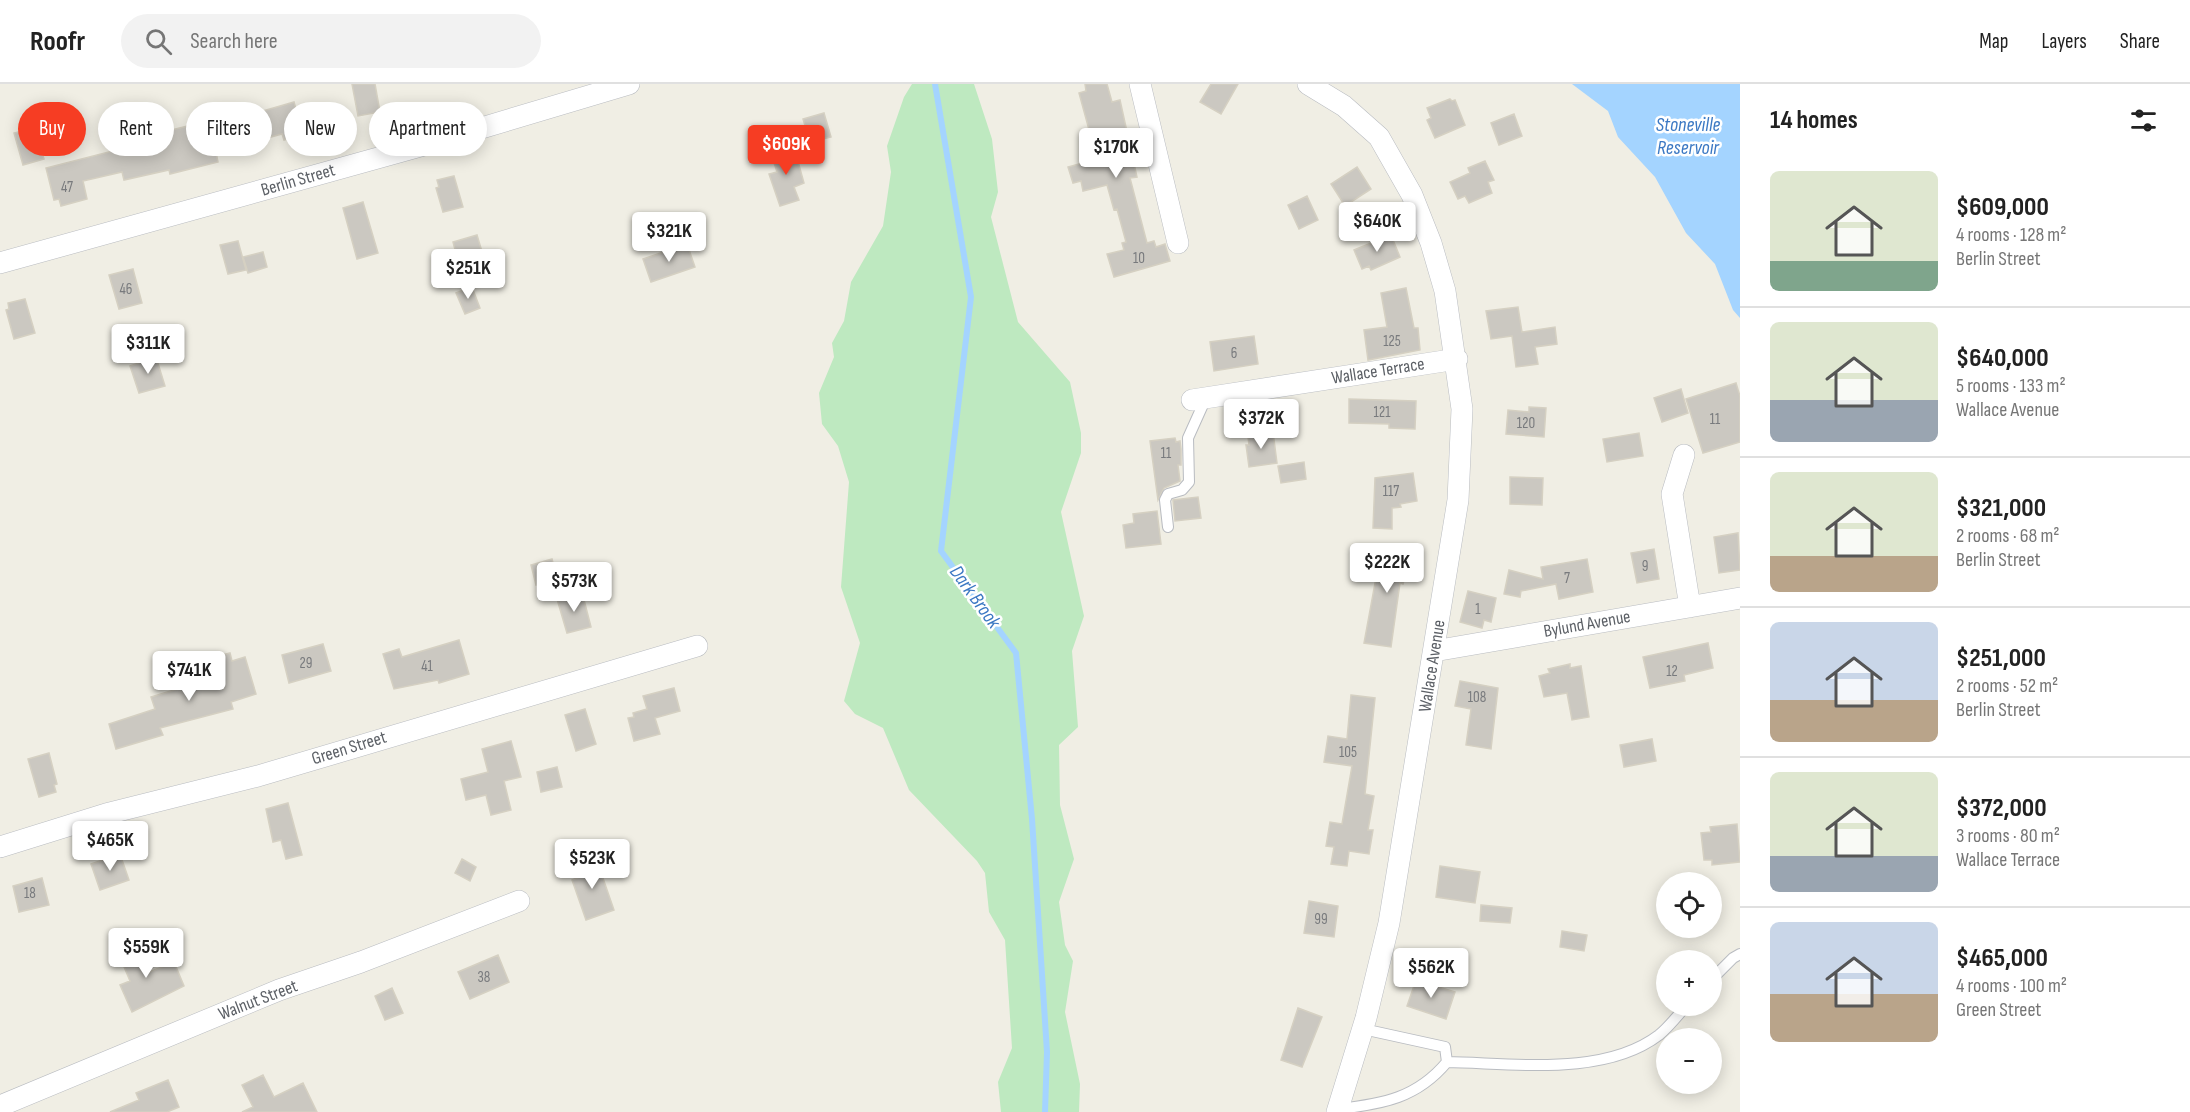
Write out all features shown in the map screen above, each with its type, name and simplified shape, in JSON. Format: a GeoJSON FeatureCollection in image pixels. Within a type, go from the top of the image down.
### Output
{"type":"FeatureCollection","features":[{"type":"Feature","properties":{"kind":"street","name":"Berlin Street"},"geometry":{"type":"LineString","coordinates":[[0,263],[421,146],[628,84]]}},
{"type":"Feature","properties":{"kind":"street"},"geometry":{"type":"LineString","coordinates":[[1140,84],[1178,243]]}},
{"type":"Feature","properties":{"kind":"street","name":"Wallace Avenue"},"geometry":{"type":"LineString","coordinates":[[1308,84],[1344,106],[1368,126],[1379,137],[1402,175],[1422,219],[1439,268],[1457,359],[1462,410],[1461,473],[1389,923],[1338,1111]]}},
{"type":"Feature","properties":{"kind":"street","name":"Wallace Terrace"},"geometry":{"type":"LineString","coordinates":[[1199,399],[1457,359]]}},
{"type":"Feature","properties":{"kind":"street"},"geometry":{"type":"LineString","coordinates":[[1684,455],[1672,494],[1690,607]]}},
{"type":"Feature","properties":{"kind":"street","name":"Bylund Avenue"},"geometry":{"type":"LineString","coordinates":[[1434,651],[1740,598]]}},
{"type":"Feature","properties":{"kind":"street","name":"Green Street"},"geometry":{"type":"LineString","coordinates":[[0,847],[106,814],[258,776],[697,646]]}},
{"type":"Feature","properties":{"kind":"street","name":"Walnut Street"},"geometry":{"type":"LineString","coordinates":[[0,1106],[279,990],[361,962],[519,901]]}},
{"type":"Feature","properties":{"kind":"lane"},"geometry":{"type":"LineString","coordinates":[[1168,527],[1165,500],[1168,494],[1182,490],[1189,482],[1188,438],[1199,399]]}},
{"type":"Feature","properties":{"kind":"lane"},"geometry":{"type":"LineString","coordinates":[[1722,969],[1740,954]]}},
{"type":"Feature","properties":{"kind":"lane"},"geometry":{"type":"LineString","coordinates":[[1338,1111],[1384,1104],[1431,1081],[1448,1062],[1577,1064],[1626,1054],[1659,1035],[1677,1016]]}},
{"type":"Feature","properties":{"kind":"lane"},"geometry":{"type":"LineString","coordinates":[[1362,1029],[1445,1047],[1448,1062]]}},
{"type":"Feature","properties":{"kind":"green space"},"geometry":{"type":"Polygon","coordinates":[[[912,84],[974,84],[992,139],[998,192],[991,217],[1018,322],[1070,382],[1081,433],[1081,453],[1061,512],[1084,616],[1072,651],[1078,727],[1059,745],[1060,805],[1074,859],[1059,902],[1065,945],[1073,961],[1065,1012],[1080,1084],[1079,1112],[1001,1112],[998,1082],[1012,1048],[1005,940],[989,912],[985,873],[977,861],[909,790],[883,728],[855,714],[844,701],[860,643],[841,587],[849,482],[838,446],[822,424],[819,393],[834,357],[832,343],[844,321],[851,282],[883,226],[891,172],[887,146],[904,97],[912,84]]]}},
{"type":"Feature","properties":{"kind":"water","name":"Stoneville Reservoir"},"geometry":{"type":"Polygon","coordinates":[[[1572,84],[1740,84],[1740,318],[1733,310],[1715,264],[1686,233],[1655,177],[1618,137],[1608,111],[1572,84]]]}},
{"type":"Feature","properties":{"kind":"building"},"geometry":{"type":"Polygon","coordinates":[[[352,84],[375,84],[378,102],[369,102],[369,114],[358,116],[352,84]]]}},
{"type":"Feature","properties":{"kind":"building"},"geometry":{"type":"Polygon","coordinates":[[[1085,84],[1107,84],[1112,102],[1120,100],[1137,177],[1130,178],[1147,243],[1154,241],[1156,247],[1165,244],[1170,261],[1114,277],[1107,254],[1124,250],[1122,243],[1126,242],[1117,209],[1114,210],[1107,185],[1083,191],[1081,181],[1073,183],[1068,167],[1097,159],[1079,93],[1086,91],[1085,84]]]}},
{"type":"Feature","properties":{"kind":"building"},"geometry":{"type":"Polygon","coordinates":[[[1211,84],[1238,84],[1221,114],[1200,102],[1211,84]]]}},
{"type":"Feature","properties":{"kind":"building"},"geometry":{"type":"Polygon","coordinates":[[[1450,99],[1455,100],[1465,125],[1435,138],[1427,120],[1431,118],[1427,108],[1450,99]]]}},
{"type":"Feature","properties":{"kind":"building"},"geometry":{"type":"Polygon","coordinates":[[[284,105],[284,140],[282,134],[272,137],[272,108],[284,105]]]}},
{"type":"Feature","properties":{"kind":"building"},"geometry":{"type":"Polygon","coordinates":[[[824,113],[831,137],[810,142],[803,119],[824,113]]]}},
{"type":"Feature","properties":{"kind":"building"},"geometry":{"type":"Polygon","coordinates":[[[1514,114],[1522,136],[1499,145],[1491,123],[1514,114]]]}},
{"type":"Feature","properties":{"kind":"building"},"geometry":{"type":"Polygon","coordinates":[[[186,126],[186,156],[217,156],[218,162],[170,174],[169,170],[124,180],[122,172],[83,181],[87,199],[61,206],[59,199],[54,200],[46,168],[98,155],[174,156],[174,129],[186,126]]]}},
{"type":"Feature","properties":{"kind":"building"},"geometry":{"type":"Polygon","coordinates":[[[18,132],[18,147],[14,133],[18,132]]]}},
{"type":"Feature","properties":{"kind":"building"},"geometry":{"type":"Polygon","coordinates":[[[794,147],[804,183],[794,187],[799,200],[780,206],[769,174],[777,172],[771,153],[794,147]]]}},
{"type":"Feature","properties":{"kind":"building"},"geometry":{"type":"Polygon","coordinates":[[[20,156],[43,156],[44,159],[23,165],[20,156]]]}},
{"type":"Feature","properties":{"kind":"building"},"geometry":{"type":"Polygon","coordinates":[[[1485,161],[1494,180],[1488,182],[1492,193],[1469,203],[1465,196],[1458,199],[1450,182],[1470,173],[1468,168],[1485,161]]]}},
{"type":"Feature","properties":{"kind":"building"},"geometry":{"type":"Polygon","coordinates":[[[1357,167],[1371,189],[1345,206],[1331,184],[1357,167]]]}},
{"type":"Feature","properties":{"kind":"building"},"geometry":{"type":"Polygon","coordinates":[[[454,176],[463,207],[443,212],[436,188],[439,187],[437,180],[454,176]]]}},
{"type":"Feature","properties":{"kind":"building"},"geometry":{"type":"Polygon","coordinates":[[[1307,196],[1318,220],[1299,229],[1288,205],[1307,196]]]}},
{"type":"Feature","properties":{"kind":"building"},"geometry":{"type":"Polygon","coordinates":[[[363,202],[378,253],[357,259],[343,208],[363,202]]]}},
{"type":"Feature","properties":{"kind":"building"},"geometry":{"type":"Polygon","coordinates":[[[477,235],[483,255],[458,261],[453,242],[477,235]]]}},
{"type":"Feature","properties":{"kind":"building"},"geometry":{"type":"Polygon","coordinates":[[[1391,235],[1400,257],[1371,270],[1369,266],[1362,269],[1354,250],[1391,235]]]}},
{"type":"Feature","properties":{"kind":"building"},"geometry":{"type":"Polygon","coordinates":[[[238,241],[246,270],[228,274],[220,245],[238,241]]]}},
{"type":"Feature","properties":{"kind":"building"},"geometry":{"type":"Polygon","coordinates":[[[687,244],[695,267],[651,282],[643,259],[687,244]]]}},
{"type":"Feature","properties":{"kind":"building"},"geometry":{"type":"Polygon","coordinates":[[[263,252],[267,267],[248,273],[243,257],[263,252]]]}},
{"type":"Feature","properties":{"kind":"building"},"geometry":{"type":"Polygon","coordinates":[[[133,269],[142,303],[119,309],[109,275],[133,269]]]}},
{"type":"Feature","properties":{"kind":"building"},"geometry":{"type":"Polygon","coordinates":[[[472,287],[480,308],[465,314],[456,293],[472,287]]]}},
{"type":"Feature","properties":{"kind":"building"},"geometry":{"type":"Polygon","coordinates":[[[1406,288],[1414,328],[1418,328],[1420,350],[1368,360],[1364,330],[1387,327],[1381,293],[1406,288]]]}},
{"type":"Feature","properties":{"kind":"building"},"geometry":{"type":"Polygon","coordinates":[[[25,299],[35,333],[14,339],[6,310],[9,309],[8,303],[25,299]]]}},
{"type":"Feature","properties":{"kind":"building"},"geometry":{"type":"Polygon","coordinates":[[[1518,307],[1522,332],[1555,327],[1557,344],[1535,347],[1538,364],[1516,367],[1512,336],[1491,339],[1486,311],[1518,307]]]}},
{"type":"Feature","properties":{"kind":"building"},"geometry":{"type":"Polygon","coordinates":[[[1254,336],[1258,364],[1214,371],[1210,342],[1254,336]]]}},
{"type":"Feature","properties":{"kind":"building"},"geometry":{"type":"Polygon","coordinates":[[[156,357],[165,386],[139,393],[130,366],[156,357]]]}},
{"type":"Feature","properties":{"kind":"building"},"geometry":{"type":"Polygon","coordinates":[[[1736,383],[1740,396],[1740,442],[1703,453],[1686,399],[1736,383]]]}},
{"type":"Feature","properties":{"kind":"building"},"geometry":{"type":"Polygon","coordinates":[[[1681,389],[1688,413],[1662,422],[1654,398],[1681,389]]]}},
{"type":"Feature","properties":{"kind":"building"},"geometry":{"type":"Polygon","coordinates":[[[1349,399],[1416,401],[1415,429],[1389,428],[1389,424],[1349,423],[1349,399]]]}},
{"type":"Feature","properties":{"kind":"building"},"geometry":{"type":"Polygon","coordinates":[[[1529,407],[1546,408],[1544,437],[1506,434],[1508,410],[1529,412],[1529,407]]]}},
{"type":"Feature","properties":{"kind":"building"},"geometry":{"type":"Polygon","coordinates":[[[1273,432],[1277,463],[1249,467],[1246,445],[1249,445],[1248,437],[1253,437],[1253,433],[1273,432]]]}},
{"type":"Feature","properties":{"kind":"building"},"geometry":{"type":"Polygon","coordinates":[[[1639,433],[1643,456],[1607,462],[1603,439],[1639,433]]]}},
{"type":"Feature","properties":{"kind":"building"},"geometry":{"type":"Polygon","coordinates":[[[1175,438],[1176,442],[1180,441],[1181,449],[1181,465],[1178,465],[1180,481],[1164,488],[1158,500],[1150,441],[1175,438]]]}},
{"type":"Feature","properties":{"kind":"building"},"geometry":{"type":"Polygon","coordinates":[[[1304,462],[1306,479],[1281,483],[1278,466],[1304,462]]]}},
{"type":"Feature","properties":{"kind":"building"},"geometry":{"type":"Polygon","coordinates":[[[1413,473],[1417,501],[1392,508],[1392,529],[1373,528],[1375,478],[1413,473]]]}},
{"type":"Feature","properties":{"kind":"building"},"geometry":{"type":"Polygon","coordinates":[[[1510,477],[1543,478],[1542,505],[1510,504],[1510,477]]]}},
{"type":"Feature","properties":{"kind":"building"},"geometry":{"type":"Polygon","coordinates":[[[1198,497],[1201,518],[1175,521],[1173,500],[1198,497]]]}},
{"type":"Feature","properties":{"kind":"building"},"geometry":{"type":"Polygon","coordinates":[[[1157,511],[1161,544],[1126,548],[1123,525],[1134,523],[1133,514],[1157,511]]]}},
{"type":"Feature","properties":{"kind":"building"},"geometry":{"type":"Polygon","coordinates":[[[1738,533],[1740,570],[1719,573],[1714,537],[1738,533]]]}},
{"type":"Feature","properties":{"kind":"building"},"geometry":{"type":"Polygon","coordinates":[[[1382,545],[1408,549],[1406,557],[1414,559],[1411,581],[1404,580],[1403,584],[1400,583],[1391,647],[1364,643],[1382,545]]]}},
{"type":"Feature","properties":{"kind":"building"},"geometry":{"type":"Polygon","coordinates":[[[1654,549],[1659,579],[1637,583],[1631,553],[1654,549]]]}},
{"type":"Feature","properties":{"kind":"building"},"geometry":{"type":"Polygon","coordinates":[[[552,559],[557,579],[536,585],[531,565],[552,559]]]}},
{"type":"Feature","properties":{"kind":"building"},"geometry":{"type":"Polygon","coordinates":[[[1587,559],[1593,592],[1559,599],[1556,584],[1521,591],[1520,597],[1504,594],[1509,570],[1543,579],[1541,567],[1587,559]]]}},
{"type":"Feature","properties":{"kind":"building"},"geometry":{"type":"Polygon","coordinates":[[[1468,591],[1496,598],[1491,622],[1484,620],[1482,628],[1460,622],[1468,591]]]}},
{"type":"Feature","properties":{"kind":"building"},"geometry":{"type":"Polygon","coordinates":[[[582,592],[591,627],[567,633],[557,599],[582,592]]]}},
{"type":"Feature","properties":{"kind":"building"},"geometry":{"type":"Polygon","coordinates":[[[459,640],[469,674],[439,683],[438,680],[394,689],[383,654],[399,649],[402,657],[459,640]]]}},
{"type":"Feature","properties":{"kind":"building"},"geometry":{"type":"Polygon","coordinates":[[[1708,643],[1713,668],[1684,675],[1685,681],[1650,688],[1643,657],[1708,643]]]}},
{"type":"Feature","properties":{"kind":"building"},"geometry":{"type":"Polygon","coordinates":[[[323,644],[331,671],[289,683],[282,655],[323,644]]]}},
{"type":"Feature","properties":{"kind":"building"},"geometry":{"type":"Polygon","coordinates":[[[230,653],[232,661],[245,657],[256,694],[231,702],[233,709],[160,728],[163,735],[116,749],[109,724],[155,709],[151,697],[200,682],[198,674],[217,668],[214,657],[230,653]]]}},
{"type":"Feature","properties":{"kind":"building"},"geometry":{"type":"Polygon","coordinates":[[[1570,664],[1570,668],[1581,666],[1589,717],[1572,720],[1567,693],[1544,697],[1539,676],[1550,673],[1548,669],[1570,664]]]}},
{"type":"Feature","properties":{"kind":"building"},"geometry":{"type":"Polygon","coordinates":[[[1460,681],[1498,688],[1491,749],[1466,745],[1471,709],[1455,706],[1460,681]]]}},
{"type":"Feature","properties":{"kind":"building"},"geometry":{"type":"Polygon","coordinates":[[[674,688],[680,711],[655,718],[660,734],[634,741],[628,718],[634,717],[633,713],[647,709],[643,696],[674,688]]]}},
{"type":"Feature","properties":{"kind":"building"},"geometry":{"type":"Polygon","coordinates":[[[1351,695],[1375,698],[1365,794],[1374,796],[1368,830],[1373,830],[1369,854],[1349,851],[1347,866],[1331,864],[1334,847],[1326,846],[1330,822],[1342,824],[1352,766],[1324,762],[1328,736],[1347,739],[1351,695]]]}},
{"type":"Feature","properties":{"kind":"building"},"geometry":{"type":"Polygon","coordinates":[[[585,709],[596,744],[576,751],[565,715],[585,709]]]}},
{"type":"Feature","properties":{"kind":"building"},"geometry":{"type":"Polygon","coordinates":[[[1652,739],[1656,761],[1624,767],[1620,745],[1652,739]]]}},
{"type":"Feature","properties":{"kind":"building"},"geometry":{"type":"Polygon","coordinates":[[[511,741],[521,777],[504,781],[511,810],[491,815],[486,795],[466,800],[461,779],[488,772],[482,749],[511,741]]]}},
{"type":"Feature","properties":{"kind":"building"},"geometry":{"type":"Polygon","coordinates":[[[49,753],[57,784],[54,785],[56,792],[39,797],[28,759],[49,753]]]}},
{"type":"Feature","properties":{"kind":"building"},"geometry":{"type":"Polygon","coordinates":[[[557,767],[562,787],[541,792],[537,772],[557,767]]]}},
{"type":"Feature","properties":{"kind":"building"},"geometry":{"type":"Polygon","coordinates":[[[288,803],[302,855],[286,859],[281,840],[273,842],[266,809],[288,803]]]}},
{"type":"Feature","properties":{"kind":"building"},"geometry":{"type":"Polygon","coordinates":[[[1737,824],[1740,862],[1712,865],[1712,860],[1704,860],[1701,833],[1711,832],[1710,827],[1737,824]]]}},
{"type":"Feature","properties":{"kind":"building"},"geometry":{"type":"Polygon","coordinates":[[[120,854],[129,880],[100,890],[91,864],[120,854]]]}},
{"type":"Feature","properties":{"kind":"building"},"geometry":{"type":"Polygon","coordinates":[[[596,858],[614,910],[586,920],[572,880],[582,876],[578,864],[596,858]]]}},
{"type":"Feature","properties":{"kind":"building"},"geometry":{"type":"Polygon","coordinates":[[[462,859],[476,867],[470,881],[455,873],[462,859]]]}},
{"type":"Feature","properties":{"kind":"building"},"geometry":{"type":"Polygon","coordinates":[[[1440,866],[1480,872],[1475,903],[1436,897],[1440,866]]]}},
{"type":"Feature","properties":{"kind":"building"},"geometry":{"type":"Polygon","coordinates":[[[42,878],[49,905],[19,912],[13,886],[42,878]]]}},
{"type":"Feature","properties":{"kind":"building"},"geometry":{"type":"Polygon","coordinates":[[[1309,901],[1338,906],[1334,937],[1304,933],[1309,901]]]}},
{"type":"Feature","properties":{"kind":"building"},"geometry":{"type":"Polygon","coordinates":[[[1481,905],[1512,908],[1510,923],[1480,921],[1481,905]]]}},
{"type":"Feature","properties":{"kind":"building"},"geometry":{"type":"Polygon","coordinates":[[[1562,931],[1587,935],[1584,951],[1560,947],[1562,931]]]}},
{"type":"Feature","properties":{"kind":"building"},"geometry":{"type":"Polygon","coordinates":[[[134,941],[147,973],[174,962],[184,986],[132,1012],[120,985],[130,981],[116,948],[134,941]]]}},
{"type":"Feature","properties":{"kind":"building"},"geometry":{"type":"Polygon","coordinates":[[[498,955],[509,982],[470,999],[458,972],[498,955]]]}},
{"type":"Feature","properties":{"kind":"building"},"geometry":{"type":"Polygon","coordinates":[[[1416,980],[1455,992],[1446,1019],[1407,1006],[1416,980]]]}},
{"type":"Feature","properties":{"kind":"building"},"geometry":{"type":"Polygon","coordinates":[[[392,988],[403,1013],[385,1020],[375,996],[392,988]]]}},
{"type":"Feature","properties":{"kind":"building"},"geometry":{"type":"Polygon","coordinates":[[[1298,1008],[1322,1017],[1302,1067],[1281,1060],[1298,1008]]]}},
{"type":"Feature","properties":{"kind":"building"},"geometry":{"type":"Polygon","coordinates":[[[263,1075],[274,1097],[303,1083],[317,1112],[242,1112],[253,1107],[242,1085],[263,1075]]]}},
{"type":"Feature","properties":{"kind":"building"},"geometry":{"type":"Polygon","coordinates":[[[168,1080],[179,1107],[167,1112],[110,1112],[139,1100],[136,1093],[168,1080]]]}},
{"type":"Feature","properties":{"kind":"waterway","name":"Dark Brook"},"geometry":{"type":"LineString","coordinates":[[935,84],[971,297],[941,551],[1016,653],[1032,819],[1047,1052],[1045,1112]]}}]}
